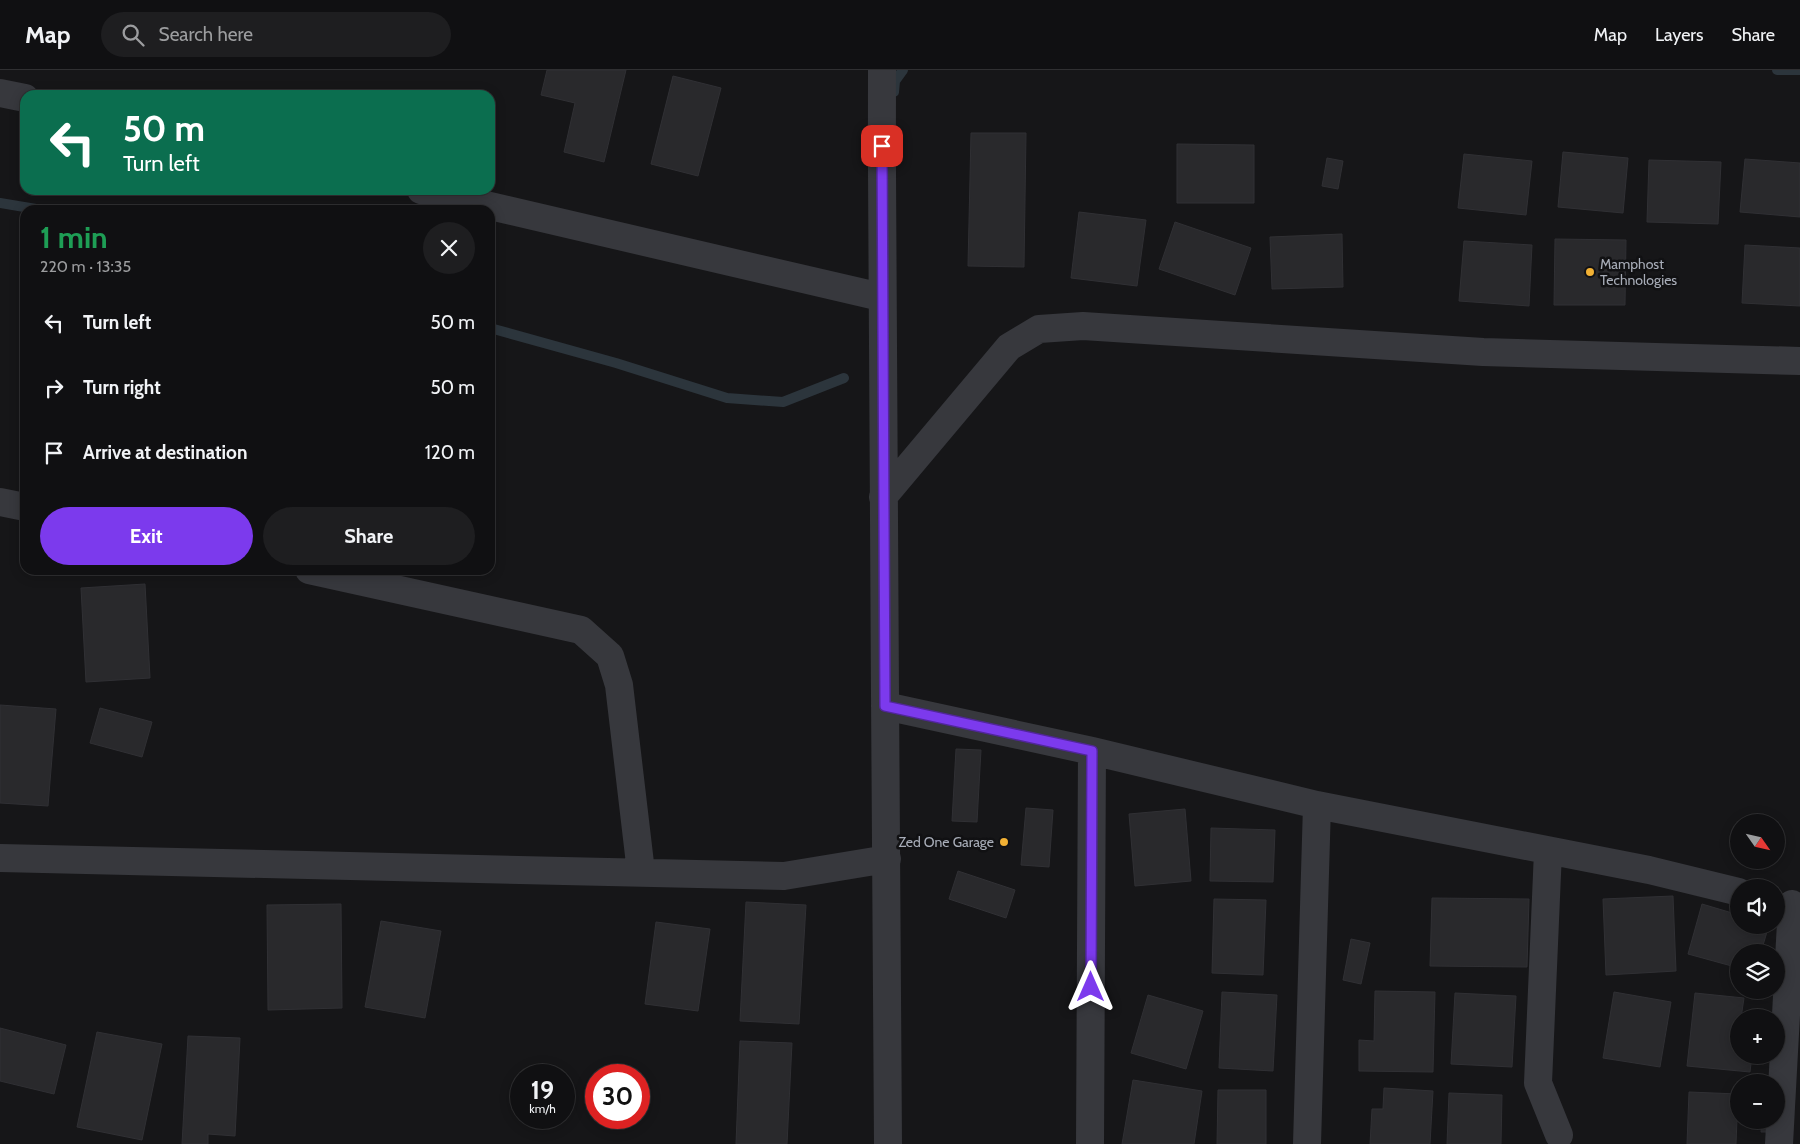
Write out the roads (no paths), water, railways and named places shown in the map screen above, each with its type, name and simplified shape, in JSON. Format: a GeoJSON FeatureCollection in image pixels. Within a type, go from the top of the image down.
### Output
{"type":"FeatureCollection","features":[{"type":"Feature","properties":{"kind":"street"},"geometry":{"type":"LineString","coordinates":[[882,70],[881,297],[888,859],[888,1144]]}},
{"type":"Feature","properties":{"kind":"street"},"geometry":{"type":"LineString","coordinates":[[0,92],[20,97]]}},
{"type":"Feature","properties":{"kind":"street"},"geometry":{"type":"LineString","coordinates":[[442,195],[485,205]]}},
{"type":"Feature","properties":{"kind":"street"},"geometry":{"type":"LineString","coordinates":[[495,207],[881,297]]}},
{"type":"Feature","properties":{"kind":"street"},"geometry":{"type":"LineString","coordinates":[[883,497],[1009,346],[1039,329],[1083,326],[1483,352],[1800,361]]}},
{"type":"Feature","properties":{"kind":"street"},"geometry":{"type":"LineString","coordinates":[[0,502],[20,507]]}},
{"type":"Feature","properties":{"kind":"street"},"geometry":{"type":"LineString","coordinates":[[332,575],[581,630],[610,656],[619,685],[641,872]]}},
{"type":"Feature","properties":{"kind":"street"},"geometry":{"type":"LineString","coordinates":[[885,706],[1092,751],[1317,805],[1649,870],[1730,890]]}},
{"type":"Feature","properties":{"kind":"street"},"geometry":{"type":"LineString","coordinates":[[1090,1144],[1092,751]]}},
{"type":"Feature","properties":{"kind":"street"},"geometry":{"type":"LineString","coordinates":[[1306,1144],[1317,805]]}},
{"type":"Feature","properties":{"kind":"street"},"geometry":{"type":"LineString","coordinates":[[1548,851],[1538,1083],[1559,1135]]}},
{"type":"Feature","properties":{"kind":"street"},"geometry":{"type":"LineString","coordinates":[[0,858],[784,876],[888,859]]}},
{"type":"Feature","properties":{"kind":"street"},"geometry":{"type":"LineString","coordinates":[[1779,1144],[1789,904]]}},
{"type":"Feature","properties":{"kind":"waterway"},"geometry":{"type":"LineString","coordinates":[[894,92],[895,81],[903,70]]}},
{"type":"Feature","properties":{"kind":"waterway"},"geometry":{"type":"LineString","coordinates":[[1777,70],[1800,70]]}},
{"type":"Feature","properties":{"kind":"waterway"},"geometry":{"type":"LineString","coordinates":[[0,203],[20,206]]}},
{"type":"Feature","properties":{"kind":"waterway"},"geometry":{"type":"LineString","coordinates":[[495,329],[616,363],[727,398],[783,402],[844,378]]}},
{"type":"Feature","properties":{"kind":"place","name":"Mamphost Technologies"},"geometry":{"type":"Point","coordinates":[1590,272]}},
{"type":"Feature","properties":{"kind":"place","name":"Zed One Garage"},"geometry":{"type":"Point","coordinates":[1004,842]}}]}
